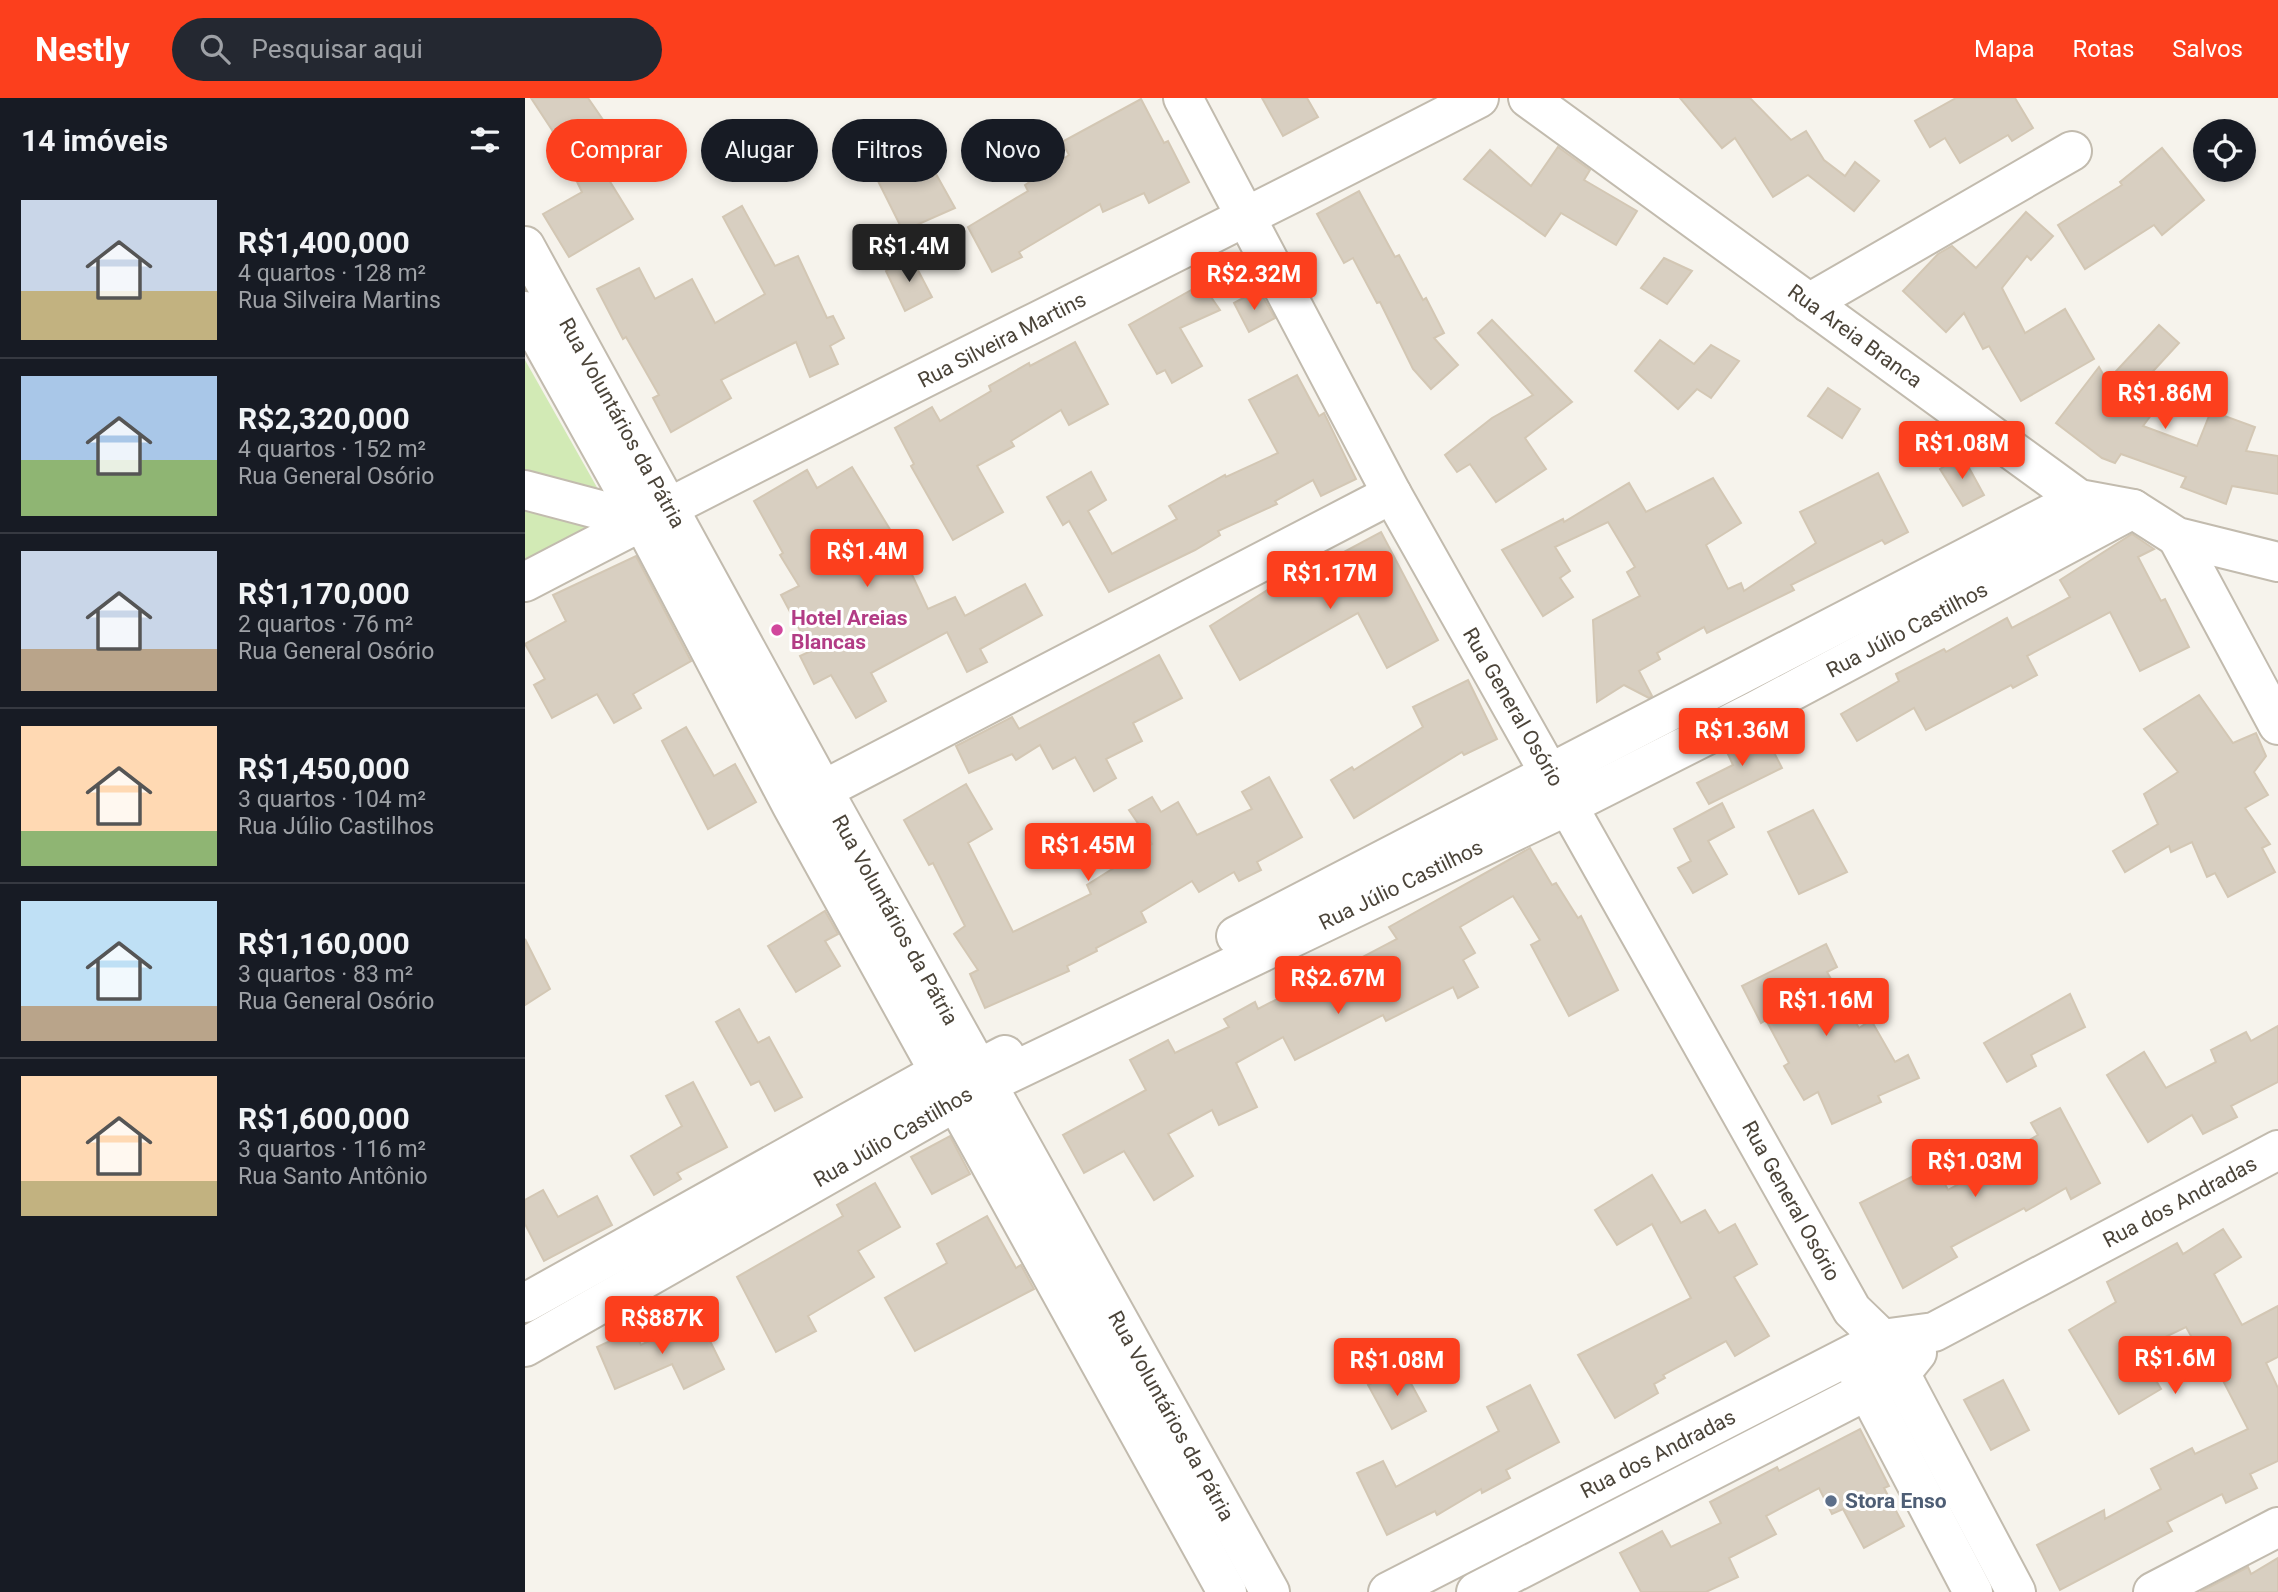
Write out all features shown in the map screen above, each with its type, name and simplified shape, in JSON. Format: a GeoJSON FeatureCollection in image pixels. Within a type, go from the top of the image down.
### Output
{"type":"FeatureCollection","features":[{"type":"Feature","properties":{"kind":"street","name":"Rua General Osório"},"geometry":{"type":"LineString","coordinates":[[1183,98],[1392,494],[1852,1310],[1866,1362],[1973,1592]]}},
{"type":"Feature","properties":{"kind":"street","name":"Rua Silveira Martins"},"geometry":{"type":"LineString","coordinates":[[525,582],[1479,98]]}},
{"type":"Feature","properties":{"kind":"street","name":"Rua Areia Branca"},"geometry":{"type":"LineString","coordinates":[[1528,98],[2079,499],[2133,509],[2177,537],[2278,562]]}},
{"type":"Feature","properties":{"kind":"street"},"geometry":{"type":"LineString","coordinates":[[1809,303],[2072,150]]}},
{"type":"Feature","properties":{"kind":"street","name":"Rua Voluntários da Pátria"},"geometry":{"type":"LineString","coordinates":[[525,246],[543,322],[655,514],[807,798],[1204,1512],[1270,1592]]}},
{"type":"Feature","properties":{"kind":"street"},"geometry":{"type":"LineString","coordinates":[[525,490],[655,514]]}},
{"type":"Feature","properties":{"kind":"street"},"geometry":{"type":"LineString","coordinates":[[807,798],[1392,494]]}},
{"type":"Feature","properties":{"kind":"street","name":"Rua Júlio Castilhos"},"geometry":{"type":"LineString","coordinates":[[1560,790],[1737,678],[2079,499]]}},
{"type":"Feature","properties":{"kind":"street","name":"Rua Júlio Castilhos"},"geometry":{"type":"LineString","coordinates":[[525,1303],[965,1081],[1560,790],[1755,711],[2133,509]]}},
{"type":"Feature","properties":{"kind":"street"},"geometry":{"type":"LineString","coordinates":[[2177,537],[2278,725]]}},
{"type":"Feature","properties":{"kind":"street"},"geometry":{"type":"LineString","coordinates":[[1737,678],[1755,711]]}},
{"type":"Feature","properties":{"kind":"street","name":"Rua Júlio Castilhos"},"geometry":{"type":"LineString","coordinates":[[525,1347],[965,1081]]}},
{"type":"Feature","properties":{"kind":"street","name":"Rua dos Andradas"},"geometry":{"type":"LineString","coordinates":[[1388,1592],[1671,1448],[1934,1332],[2278,1150]]}},
{"type":"Feature","properties":{"kind":"street","name":"Rua dos Andradas"},"geometry":{"type":"LineString","coordinates":[[1901,1373],[1934,1332]]}},
{"type":"Feature","properties":{"kind":"street","name":"Rua General Osório"},"geometry":{"type":"LineString","coordinates":[[1866,1362],[1901,1373],[2016,1592]]}},
{"type":"Feature","properties":{"kind":"street","name":"Rua dos Andradas"},"geometry":{"type":"LineString","coordinates":[[1476,1592],[1690,1481],[1866,1362]]}},
{"type":"Feature","properties":{"kind":"street"},"geometry":{"type":"LineString","coordinates":[[1671,1448],[1690,1481]]}},
{"type":"Feature","properties":{"kind":"street","name":"Rua Voluntários da Pátria"},"geometry":{"type":"LineString","coordinates":[[1204,1512],[1227,1592]]}},
{"type":"Feature","properties":{"kind":"street"},"geometry":{"type":"LineString","coordinates":[[2153,1592],[2278,1527]]}},
{"type":"Feature","properties":{"kind":"green space"},"geometry":{"type":"Polygon","coordinates":[[[525,360],[616,521],[525,567],[525,360]]]}},
{"type":"Feature","properties":{"kind":"building"},"geometry":{"type":"Polygon","coordinates":[[[531,98],[588,98],[602,119],[546,119],[531,98]]]}},
{"type":"Feature","properties":{"kind":"building"},"geometry":{"type":"Polygon","coordinates":[[[1262,98],[1307,98],[1318,117],[1283,136],[1262,98]]]}},
{"type":"Feature","properties":{"kind":"building"},"geometry":{"type":"Polygon","coordinates":[[[1680,98],[1750,98],[1791,140],[1806,131],[1824,160],[1845,176],[1855,162],[1879,181],[1854,211],[1808,175],[1773,197],[1735,138],[1722,148],[1680,98]]]}},
{"type":"Feature","properties":{"kind":"building"},"geometry":{"type":"Polygon","coordinates":[[[1956,98],[2015,98],[2033,128],[2012,141],[2008,135],[1960,163],[1945,138],[1930,147],[1915,121],[1956,98]]]}},
{"type":"Feature","properties":{"kind":"building"},"geometry":{"type":"Polygon","coordinates":[[[1141,99],[1164,143],[1168,141],[1189,182],[1149,203],[1144,193],[1103,212],[1100,204],[1019,252],[1022,257],[992,272],[968,227],[1028,191],[1025,185],[1029,182],[1065,182],[1065,158],[1069,155],[1065,140],[1141,99]]]}},
{"type":"Feature","properties":{"kind":"building"},"geometry":{"type":"Polygon","coordinates":[[[1558,147],[1590,170],[1584,180],[1637,211],[1616,245],[1561,213],[1545,236],[1464,179],[1490,150],[1531,186],[1558,147]]]}},
{"type":"Feature","properties":{"kind":"building"},"geometry":{"type":"Polygon","coordinates":[[[2162,148],[2204,200],[2162,235],[2154,225],[2085,269],[2058,225],[2122,185],[2120,182],[2162,148]]]}},
{"type":"Feature","properties":{"kind":"building"},"geometry":{"type":"Polygon","coordinates":[[[577,182],[610,182],[633,219],[569,257],[543,214],[582,192],[577,182]]]}},
{"type":"Feature","properties":{"kind":"building"},"geometry":{"type":"Polygon","coordinates":[[[878,182],[940,182],[955,208],[903,231],[878,182]]]}},
{"type":"Feature","properties":{"kind":"building"},"geometry":{"type":"Polygon","coordinates":[[[1359,191],[1395,257],[1399,255],[1444,333],[1434,338],[1458,365],[1431,389],[1413,369],[1380,302],[1377,303],[1353,258],[1344,263],[1317,214],[1359,191]]]}},
{"type":"Feature","properties":{"kind":"building"},"geometry":{"type":"Polygon","coordinates":[[[742,206],[775,266],[798,256],[827,318],[833,316],[844,338],[830,346],[838,364],[810,377],[796,342],[721,380],[731,398],[671,432],[653,398],[659,395],[626,337],[623,339],[597,289],[639,268],[655,299],[692,279],[715,323],[765,294],[723,217],[742,206]]]}},
{"type":"Feature","properties":{"kind":"building"},"geometry":{"type":"Polygon","coordinates":[[[2026,212],[2053,236],[2031,260],[2027,256],[2002,288],[2025,333],[2065,309],[2094,359],[2021,401],[1989,346],[1983,349],[1964,313],[1946,332],[1903,291],[1938,254],[1952,246],[1976,268],[2026,212]]]}},
{"type":"Feature","properties":{"kind":"building"},"geometry":{"type":"Polygon","coordinates":[[[910,255],[932,297],[905,311],[886,271],[910,255]]]}},
{"type":"Feature","properties":{"kind":"building"},"geometry":{"type":"Polygon","coordinates":[[[1664,258],[1692,271],[1667,304],[1641,288],[1664,258]]]}},
{"type":"Feature","properties":{"kind":"building"},"geometry":{"type":"Polygon","coordinates":[[[1202,284],[1220,310],[1180,328],[1202,366],[1172,383],[1165,370],[1157,374],[1129,325],[1202,284]]]}},
{"type":"Feature","properties":{"kind":"building"},"geometry":{"type":"Polygon","coordinates":[[[1254,292],[1258,299],[1263,297],[1275,318],[1249,332],[1234,303],[1254,292]]]}},
{"type":"Feature","properties":{"kind":"building"},"geometry":{"type":"Polygon","coordinates":[[[1492,320],[1572,402],[1525,438],[1546,469],[1496,502],[1470,464],[1457,472],[1445,455],[1492,418],[1533,395],[1478,333],[1492,320]]]}},
{"type":"Feature","properties":{"kind":"building"},"geometry":{"type":"Polygon","coordinates":[[[2159,325],[2179,343],[2133,393],[2155,410],[2143,426],[2197,446],[2211,411],[2255,427],[2246,451],[2278,456],[2278,494],[2232,486],[2226,504],[2181,487],[2186,477],[2121,454],[2115,463],[2102,458],[2056,423],[2099,367],[2107,381],[2159,325]]]}},
{"type":"Feature","properties":{"kind":"building"},"geometry":{"type":"Polygon","coordinates":[[[1660,340],[1694,364],[1711,345],[1739,361],[1711,398],[1697,389],[1678,409],[1635,371],[1660,340]]]}},
{"type":"Feature","properties":{"kind":"building"},"geometry":{"type":"Polygon","coordinates":[[[1075,342],[1108,404],[1069,425],[1061,410],[1011,441],[1014,446],[977,466],[1003,512],[953,540],[911,466],[914,464],[895,428],[932,407],[940,421],[991,391],[989,386],[1029,363],[1030,366],[1075,342]]]}},
{"type":"Feature","properties":{"kind":"building"},"geometry":{"type":"Polygon","coordinates":[[[1297,375],[1319,416],[1324,413],[1356,479],[1321,496],[1313,480],[1275,501],[1277,504],[1218,531],[1220,535],[1195,550],[1109,592],[1069,521],[1063,525],[1047,497],[1091,472],[1106,500],[1088,511],[1112,554],[1177,519],[1169,506],[1225,475],[1226,477],[1278,453],[1249,400],[1297,375]]]}},
{"type":"Feature","properties":{"kind":"building"},"geometry":{"type":"Polygon","coordinates":[[[1828,388],[1860,409],[1842,438],[1808,416],[1828,388]]]}},
{"type":"Feature","properties":{"kind":"building"},"geometry":{"type":"Polygon","coordinates":[[[1962,455],[1984,495],[1963,506],[1940,469],[1962,455]]]}},
{"type":"Feature","properties":{"kind":"building"},"geometry":{"type":"Polygon","coordinates":[[[852,467],[894,536],[928,609],[955,597],[965,616],[1025,584],[1042,615],[980,649],[987,662],[967,672],[947,632],[871,673],[886,701],[856,718],[831,675],[814,684],[800,656],[811,651],[781,595],[799,586],[780,555],[783,553],[754,501],[807,470],[817,488],[852,467]]]}},
{"type":"Feature","properties":{"kind":"building"},"geometry":{"type":"Polygon","coordinates":[[[1878,473],[1908,532],[1885,544],[1882,540],[1791,585],[1794,590],[1707,633],[1704,627],[1657,653],[1660,659],[1639,671],[1652,696],[1649,698],[1624,685],[1597,702],[1593,620],[1640,596],[1627,572],[1635,567],[1608,522],[1555,547],[1570,571],[1560,578],[1573,597],[1543,616],[1502,550],[1563,519],[1564,522],[1629,483],[1646,512],[1713,478],[1741,523],[1706,545],[1728,589],[1741,583],[1744,591],[1816,543],[1800,512],[1878,473]]]}},
{"type":"Feature","properties":{"kind":"building"},"geometry":{"type":"Polygon","coordinates":[[[1381,532],[1438,640],[1387,668],[1358,613],[1240,680],[1210,626],[1282,581],[1288,593],[1333,567],[1329,560],[1381,532]]]}},
{"type":"Feature","properties":{"kind":"building"},"geometry":{"type":"Polygon","coordinates":[[[2132,534],[2154,549],[2138,557],[2161,601],[2165,599],[2189,647],[2140,671],[2110,612],[2027,656],[2037,675],[2013,688],[2011,685],[1926,730],[1914,708],[1857,741],[1841,714],[1899,681],[1896,674],[1944,649],[1946,652],[2007,618],[2012,628],[2070,597],[2060,580],[2132,534]]]}},
{"type":"Feature","properties":{"kind":"building"},"geometry":{"type":"Polygon","coordinates":[[[636,556],[691,661],[633,694],[641,708],[614,723],[597,694],[552,718],[534,685],[545,679],[525,644],[566,621],[553,595],[636,556]]]}},
{"type":"Feature","properties":{"kind":"building"},"geometry":{"type":"Polygon","coordinates":[[[1159,655],[1182,698],[1133,723],[1142,741],[1106,759],[1116,778],[1094,791],[1075,757],[1053,769],[1040,745],[1016,760],[1012,754],[969,773],[956,746],[1012,717],[1019,729],[1159,655]]]}},
{"type":"Feature","properties":{"kind":"building"},"geometry":{"type":"Polygon","coordinates":[[[1468,680],[1497,739],[1464,755],[1462,752],[1354,818],[1331,780],[1352,767],[1354,770],[1423,727],[1413,707],[1468,680]]]}},
{"type":"Feature","properties":{"kind":"building"},"geometry":{"type":"Polygon","coordinates":[[[2199,695],[2233,743],[2256,733],[2266,756],[2254,772],[2268,795],[2245,808],[2270,844],[2262,848],[2275,872],[2228,897],[2215,873],[2207,877],[2192,842],[2171,852],[2169,846],[2125,872],[2113,851],[2158,824],[2144,794],[2178,772],[2144,729],[2199,695]]]}},
{"type":"Feature","properties":{"kind":"building"},"geometry":{"type":"Polygon","coordinates":[[[686,727],[714,776],[735,764],[756,802],[708,829],[662,741],[686,727]]]}},
{"type":"Feature","properties":{"kind":"building"},"geometry":{"type":"Polygon","coordinates":[[[1763,731],[1782,768],[1709,804],[1697,783],[1733,765],[1726,750],[1763,731]]]}},
{"type":"Feature","properties":{"kind":"building"},"geometry":{"type":"Polygon","coordinates":[[[1269,777],[1302,837],[1257,862],[1261,870],[1239,881],[1234,872],[1199,892],[1192,881],[1141,912],[1146,922],[1067,966],[1069,971],[985,1008],[970,974],[978,970],[954,934],[965,926],[933,863],[929,865],[904,820],[966,784],[992,829],[968,843],[1013,932],[1091,894],[1087,885],[1152,844],[1129,810],[1152,797],[1161,812],[1178,802],[1197,835],[1252,809],[1242,792],[1269,777]]]}},
{"type":"Feature","properties":{"kind":"building"},"geometry":{"type":"Polygon","coordinates":[[[1722,803],[1734,827],[1708,841],[1727,874],[1693,893],[1678,868],[1691,861],[1674,829],[1722,803]]]}},
{"type":"Feature","properties":{"kind":"building"},"geometry":{"type":"Polygon","coordinates":[[[1813,810],[1847,872],[1799,894],[1768,832],[1813,810]]]}},
{"type":"Feature","properties":{"kind":"building"},"geometry":{"type":"Polygon","coordinates":[[[1530,848],[1552,885],[1556,883],[1578,918],[1581,916],[1618,990],[1569,1016],[1531,945],[1540,940],[1513,896],[1460,927],[1475,953],[1463,960],[1478,987],[1458,998],[1453,987],[1386,1021],[1383,1015],[1295,1060],[1283,1037],[1236,1063],[1257,1107],[1219,1125],[1212,1110],[1168,1134],[1193,1176],[1154,1200],[1124,1151],[1084,1173],[1063,1135],[1146,1090],[1130,1060],[1168,1040],[1175,1053],[1229,1027],[1224,1019],[1255,1002],[1258,1009],[1310,982],[1307,977],[1336,961],[1340,969],[1397,939],[1389,927],[1530,848]]]}},
{"type":"Feature","properties":{"kind":"building"},"geometry":{"type":"Polygon","coordinates":[[[825,911],[838,934],[825,941],[840,966],[796,992],[768,946],[825,911]]]}},
{"type":"Feature","properties":{"kind":"building"},"geometry":{"type":"Polygon","coordinates":[[[525,939],[550,989],[525,1005],[525,939]]]}},
{"type":"Feature","properties":{"kind":"building"},"geometry":{"type":"Polygon","coordinates":[[[1826,944],[1837,967],[1827,972],[1859,1028],[1871,1020],[1895,1062],[1908,1055],[1919,1078],[1878,1096],[1881,1102],[1832,1124],[1818,1092],[1804,1100],[1784,1066],[1789,1063],[1766,1020],[1761,1023],[1742,986],[1826,944]]]}},
{"type":"Feature","properties":{"kind":"building"},"geometry":{"type":"Polygon","coordinates":[[[2070,994],[2085,1027],[2031,1055],[2036,1066],[2007,1082],[1984,1043],[2070,994]]]}},
{"type":"Feature","properties":{"kind":"building"},"geometry":{"type":"Polygon","coordinates":[[[739,1009],[758,1043],[769,1037],[802,1097],[775,1111],[759,1081],[751,1085],[716,1022],[739,1009]]]}},
{"type":"Feature","properties":{"kind":"building"},"geometry":{"type":"Polygon","coordinates":[[[2278,1026],[2278,1082],[2231,1106],[2237,1117],[2203,1134],[2192,1115],[2148,1142],[2107,1075],[2144,1052],[2166,1088],[2216,1062],[2211,1050],[2246,1032],[2251,1041],[2278,1026]]]}},
{"type":"Feature","properties":{"kind":"building"},"geometry":{"type":"Polygon","coordinates":[[[693,1082],[727,1147],[677,1173],[681,1179],[654,1195],[631,1156],[682,1126],[666,1096],[693,1082]]]}},
{"type":"Feature","properties":{"kind":"building"},"geometry":{"type":"Polygon","coordinates":[[[2060,1108],[2100,1183],[2071,1199],[2066,1188],[2026,1211],[2024,1208],[1951,1247],[1957,1257],[1903,1288],[1860,1203],[1935,1165],[1948,1190],[1998,1163],[1996,1159],[2038,1135],[2031,1123],[2060,1108]]]}},
{"type":"Feature","properties":{"kind":"building"},"geometry":{"type":"Polygon","coordinates":[[[950,1136],[970,1174],[932,1194],[911,1157],[950,1136]]]}},
{"type":"Feature","properties":{"kind":"building"},"geometry":{"type":"Polygon","coordinates":[[[1652,1175],[1681,1223],[1705,1210],[1719,1233],[1735,1224],[1757,1264],[1734,1277],[1769,1336],[1735,1356],[1726,1341],[1663,1375],[1665,1378],[1654,1384],[1658,1393],[1615,1418],[1578,1355],[1691,1298],[1652,1224],[1617,1245],[1595,1210],[1652,1175]]]}},
{"type":"Feature","properties":{"kind":"building"},"geometry":{"type":"Polygon","coordinates":[[[875,1183],[900,1227],[858,1251],[874,1277],[808,1316],[816,1331],[776,1352],[737,1277],[843,1216],[837,1205],[875,1183]]]}},
{"type":"Feature","properties":{"kind":"building"},"geometry":{"type":"Polygon","coordinates":[[[543,1190],[558,1217],[597,1196],[612,1225],[544,1261],[525,1224],[525,1200],[543,1190]]]}},
{"type":"Feature","properties":{"kind":"building"},"geometry":{"type":"Polygon","coordinates":[[[987,1216],[1016,1268],[1021,1265],[1034,1289],[915,1351],[885,1298],[947,1263],[937,1244],[987,1216]]]}},
{"type":"Feature","properties":{"kind":"building"},"geometry":{"type":"Polygon","coordinates":[[[2223,1229],[2241,1257],[2214,1274],[2242,1325],[2278,1306],[2278,1357],[2266,1363],[2278,1388],[2278,1461],[2250,1474],[2257,1488],[2226,1503],[2222,1494],[2167,1522],[2172,1531],[2060,1590],[2037,1545],[2104,1510],[2105,1519],[2161,1489],[2151,1469],[2192,1448],[2195,1454],[2248,1429],[2216,1367],[2210,1370],[2186,1327],[2138,1350],[2161,1389],[2119,1414],[2069,1330],[2116,1302],[2107,1282],[2177,1243],[2183,1254],[2223,1229]]]}},
{"type":"Feature","properties":{"kind":"building"},"geometry":{"type":"Polygon","coordinates":[[[698,1317],[724,1369],[684,1389],[672,1364],[615,1389],[597,1347],[634,1330],[641,1345],[698,1317]]]}},
{"type":"Feature","properties":{"kind":"building"},"geometry":{"type":"Polygon","coordinates":[[[1364,1348],[1375,1369],[1348,1381],[1338,1360],[1364,1348]]]}},
{"type":"Feature","properties":{"kind":"building"},"geometry":{"type":"Polygon","coordinates":[[[1402,1367],[1426,1411],[1392,1429],[1368,1385],[1402,1367]]]}},
{"type":"Feature","properties":{"kind":"building"},"geometry":{"type":"Polygon","coordinates":[[[2003,1380],[2029,1430],[1991,1450],[1964,1400],[2003,1380]]]}},
{"type":"Feature","properties":{"kind":"building"},"geometry":{"type":"Polygon","coordinates":[[[1530,1385],[1559,1442],[1506,1470],[1510,1478],[1482,1493],[1481,1489],[1437,1515],[1435,1511],[1387,1535],[1357,1473],[1383,1461],[1396,1487],[1499,1431],[1487,1407],[1530,1385]]]}},
{"type":"Feature","properties":{"kind":"building"},"geometry":{"type":"Polygon","coordinates":[[[1860,1429],[1889,1486],[1884,1488],[1904,1526],[1864,1548],[1843,1509],[1832,1514],[1819,1488],[1766,1516],[1776,1534],[1729,1558],[1738,1577],[1706,1592],[1641,1592],[1620,1553],[1662,1531],[1671,1547],[1721,1523],[1710,1502],[1777,1467],[1779,1471],[1860,1429]]]}},
{"type":"Feature","properties":{"kind":"building"},"geometry":{"type":"Polygon","coordinates":[[[2278,1558],[2278,1592],[2200,1592],[2248,1567],[2251,1574],[2278,1558]]]}},
{"type":"Feature","properties":{"kind":"place","name":"Hotel Areias Blancas"},"geometry":{"type":"Point","coordinates":[777,630]}},
{"type":"Feature","properties":{"kind":"place","name":"Stora Enso"},"geometry":{"type":"Point","coordinates":[1831,1501]}}]}
